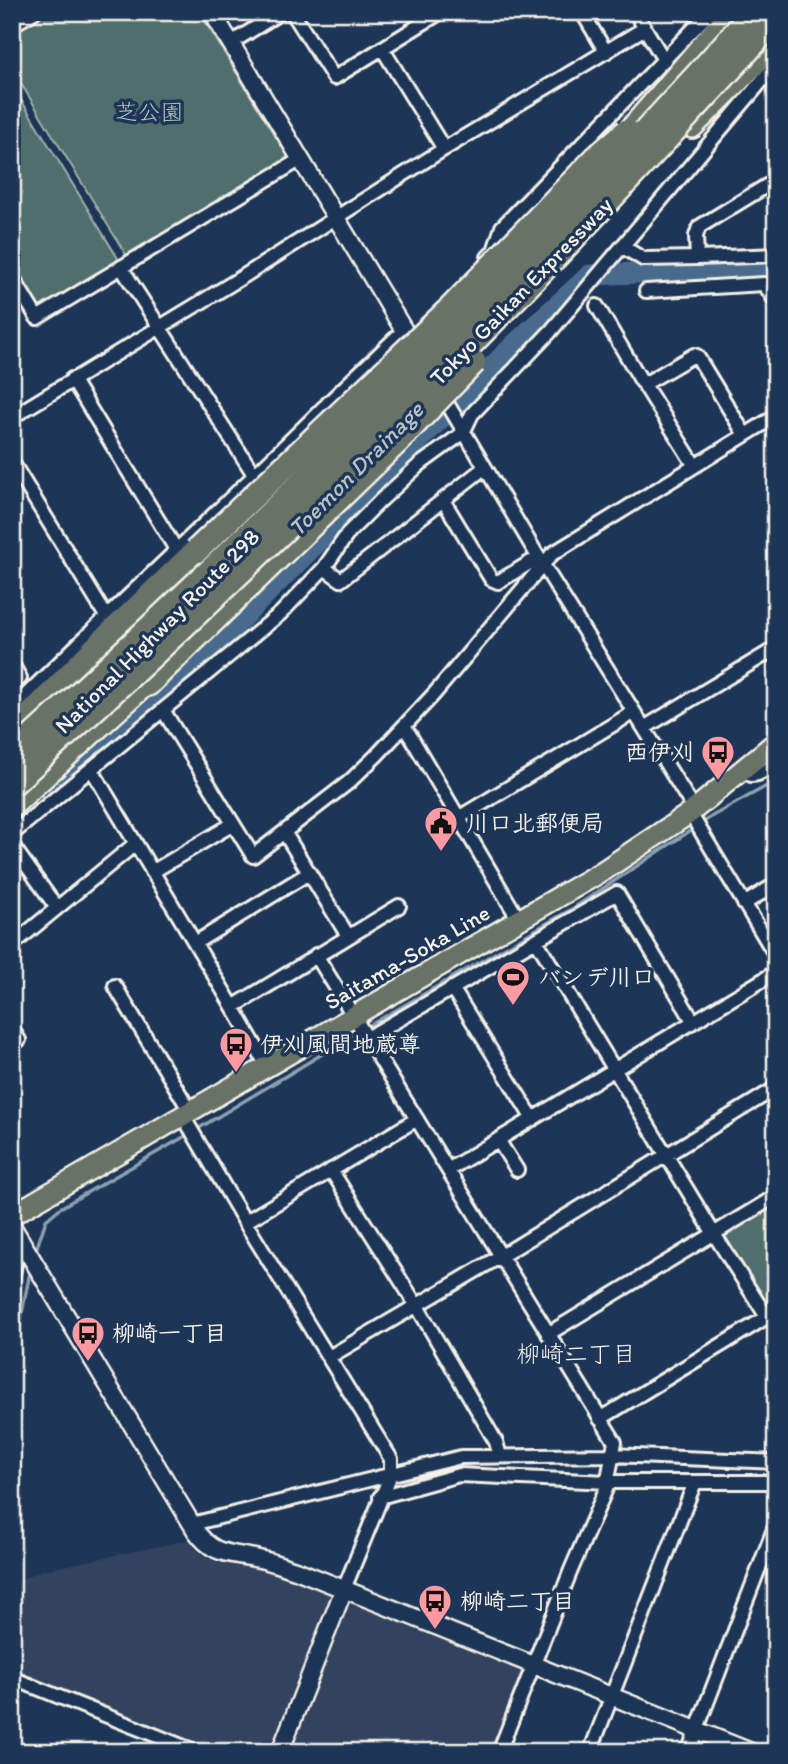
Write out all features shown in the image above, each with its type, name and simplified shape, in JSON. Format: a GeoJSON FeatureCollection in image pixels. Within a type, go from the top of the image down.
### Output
{"type":"FeatureCollection","features":[{"type":"Feature","properties":{"kind":"highway","name":"National Highway Route 298"},"geometry":{"type":"LineString","coordinates":[[12,736],[219,545],[472,301],[630,131],[731,12]]}},
{"type":"Feature","properties":{"kind":"highway","name":"Tokyo Gaikan Expressway"},"geometry":{"type":"LineString","coordinates":[[12,784],[251,563],[519,295],[729,55],[754,12]]}},
{"type":"Feature","properties":{"kind":"highway","name":"Tokyo Gaikan Expressway"},"geometry":{"type":"LineString","coordinates":[[12,755],[226,557],[729,55],[776,19]]}},
{"type":"Feature","properties":{"kind":"highway","name":"National Highway Route 298"},"geometry":{"type":"LineString","coordinates":[[12,806],[148,684],[533,293],[659,159],[776,43]]}},
{"type":"Feature","properties":{"kind":"highway"},"geometry":{"type":"LineString","coordinates":[[148,684],[398,442],[624,206],[729,55]]}},
{"type":"Feature","properties":{"kind":"highway"},"geometry":{"type":"LineString","coordinates":[[12,736],[186,551],[442,317],[597,157],[729,55]]}},
{"type":"Feature","properties":{"kind":"main road","name":"Saitama-Soka Line"},"geometry":{"type":"LineString","coordinates":[[12,1215],[189,1123],[267,1066],[603,871],[692,811],[776,742]]}},
{"type":"Feature","properties":{"kind":"street"},"geometry":{"type":"LineString","coordinates":[[12,25],[34,12]]}},
{"type":"Feature","properties":{"kind":"street"},"geometry":{"type":"LineString","coordinates":[[212,12],[418,353],[484,468],[644,728],[776,956]]}},
{"type":"Feature","properties":{"kind":"street"},"geometry":{"type":"LineString","coordinates":[[230,43],[281,12]]}},
{"type":"Feature","properties":{"kind":"street"},"geometry":{"type":"LineString","coordinates":[[292,12],[334,78],[441,12]]}},
{"type":"Feature","properties":{"kind":"street"},"geometry":{"type":"LineString","coordinates":[[582,12],[606,52]]}},
{"type":"Feature","properties":{"kind":"street"},"geometry":{"type":"LineString","coordinates":[[635,12],[664,60]]}},
{"type":"Feature","properties":{"kind":"street"},"geometry":{"type":"LineString","coordinates":[[472,301],[473,274],[494,251],[502,227],[705,14]]}},
{"type":"Feature","properties":{"kind":"street"},"geometry":{"type":"LineString","coordinates":[[12,417],[337,218],[444,149],[645,28]]}},
{"type":"Feature","properties":{"kind":"street"},"geometry":{"type":"LineString","coordinates":[[383,48],[444,149]]}},
{"type":"Feature","properties":{"kind":"street"},"geometry":{"type":"LineString","coordinates":[[12,834],[281,613],[324,568],[349,532],[380,501],[419,465],[463,433],[472,414],[550,332],[776,64]]}},
{"type":"Feature","properties":{"kind":"street"},"geometry":{"type":"LineString","coordinates":[[12,276],[37,318],[301,159]]}},
{"type":"Feature","properties":{"kind":"street"},"geometry":{"type":"LineString","coordinates":[[697,258],[696,236],[699,227],[776,180]]}},
{"type":"Feature","properties":{"kind":"street"},"geometry":{"type":"LineString","coordinates":[[623,247],[643,259],[776,255]]}},
{"type":"Feature","properties":{"kind":"street"},"geometry":{"type":"LineString","coordinates":[[121,267],[255,475]]}},
{"type":"Feature","properties":{"kind":"street"},"geometry":{"type":"LineString","coordinates":[[646,291],[764,284],[776,302]]}},
{"type":"Feature","properties":{"kind":"street"},"geometry":{"type":"LineString","coordinates":[[597,306],[642,382],[646,383]]}},
{"type":"Feature","properties":{"kind":"street"},"geometry":{"type":"LineString","coordinates":[[12,709],[106,616],[186,551],[255,475],[404,330]]}},
{"type":"Feature","properties":{"kind":"street"},"geometry":{"type":"LineString","coordinates":[[646,383],[694,355],[697,356],[745,435]]}},
{"type":"Feature","properties":{"kind":"street"},"geometry":{"type":"LineString","coordinates":[[72,379],[186,551]]}},
{"type":"Feature","properties":{"kind":"street"},"geometry":{"type":"LineString","coordinates":[[646,383],[645,386],[695,466]]}},
{"type":"Feature","properties":{"kind":"street"},"geometry":{"type":"LineString","coordinates":[[324,407],[378,391]]}},
{"type":"Feature","properties":{"kind":"street"},"geometry":{"type":"LineString","coordinates":[[163,710],[253,856],[349,782],[405,727],[541,562],[776,416]]}},
{"type":"Feature","properties":{"kind":"street"},"geometry":{"type":"LineString","coordinates":[[12,462],[106,616]]}},
{"type":"Feature","properties":{"kind":"street"},"geometry":{"type":"LineString","coordinates":[[324,568],[341,580],[484,468]]}},
{"type":"Feature","properties":{"kind":"street"},"geometry":{"type":"LineString","coordinates":[[443,500],[491,579],[498,582],[531,562],[541,562]]}},
{"type":"Feature","properties":{"kind":"street"},"geometry":{"type":"LineString","coordinates":[[644,728],[776,648]]}},
{"type":"Feature","properties":{"kind":"street"},"geometry":{"type":"LineString","coordinates":[[12,664],[20,678]]}},
{"type":"Feature","properties":{"kind":"street"},"geometry":{"type":"LineString","coordinates":[[460,817],[634,712]]}},
{"type":"Feature","properties":{"kind":"street"},"geometry":{"type":"LineString","coordinates":[[405,727],[519,920]]}},
{"type":"Feature","properties":{"kind":"street"},"geometry":{"type":"LineString","coordinates":[[744,769],[751,775],[776,765]]}},
{"type":"Feature","properties":{"kind":"street"},"geometry":{"type":"LineString","coordinates":[[92,770],[267,1066]]}},
{"type":"Feature","properties":{"kind":"street"},"geometry":{"type":"LineString","coordinates":[[152,872],[233,824]]}},
{"type":"Feature","properties":{"kind":"street"},"geometry":{"type":"LineString","coordinates":[[284,832],[348,936]]}},
{"type":"Feature","properties":{"kind":"street"},"geometry":{"type":"LineString","coordinates":[[12,946],[135,844]]}},
{"type":"Feature","properties":{"kind":"street"},"geometry":{"type":"LineString","coordinates":[[12,845],[57,908]]}},
{"type":"Feature","properties":{"kind":"street"},"geometry":{"type":"LineString","coordinates":[[195,943],[309,873]]}},
{"type":"Feature","properties":{"kind":"street"},"geometry":{"type":"LineString","coordinates":[[744,904],[776,884]]}},
{"type":"Feature","properties":{"kind":"street"},"geometry":{"type":"LineString","coordinates":[[367,1038],[617,892],[694,1021]]}},
{"type":"Feature","properties":{"kind":"street"},"geometry":{"type":"LineString","coordinates":[[233,1007],[399,906]]}},
{"type":"Feature","properties":{"kind":"street"},"geometry":{"type":"LineString","coordinates":[[536,940],[714,1234],[771,1318],[600,1419]]}},
{"type":"Feature","properties":{"kind":"street"},"geometry":{"type":"LineString","coordinates":[[316,955],[614,1442],[608,1482],[499,1752]]}},
{"type":"Feature","properties":{"kind":"street"},"geometry":{"type":"LineString","coordinates":[[448,1170],[776,972]]}},
{"type":"Feature","properties":{"kind":"street"},"geometry":{"type":"LineString","coordinates":[[116,986],[245,1222],[391,1459],[391,1474],[280,1752]]}},
{"type":"Feature","properties":{"kind":"street"},"geometry":{"type":"LineString","coordinates":[[452,988],[533,1119]]}},
{"type":"Feature","properties":{"kind":"street"},"geometry":{"type":"LineString","coordinates":[[329,1357],[501,1256],[776,1088]]}},
{"type":"Feature","properties":{"kind":"street"},"geometry":{"type":"LineString","coordinates":[[245,1222],[417,1119]]}},
{"type":"Feature","properties":{"kind":"street"},"geometry":{"type":"LineString","coordinates":[[498,1140],[517,1170]]}},
{"type":"Feature","properties":{"kind":"street"},"geometry":{"type":"LineString","coordinates":[[331,1170],[417,1306],[496,1442],[500,1456]]}},
{"type":"Feature","properties":{"kind":"street"},"geometry":{"type":"LineString","coordinates":[[548,1334],[776,1196]]}},
{"type":"Feature","properties":{"kind":"street"},"geometry":{"type":"LineString","coordinates":[[20,1238],[192,1524],[202,1539],[217,1551],[257,1558],[301,1572],[751,1752]]}},
{"type":"Feature","properties":{"kind":"street"},"geometry":{"type":"LineString","coordinates":[[12,1279],[20,1238]]}},
{"type":"Feature","properties":{"kind":"street"},"geometry":{"type":"LineString","coordinates":[[192,1524],[461,1457],[612,1455],[776,1462]]}},
{"type":"Feature","properties":{"kind":"street"},"geometry":{"type":"LineString","coordinates":[[380,1497],[459,1475],[608,1482],[776,1482]]}},
{"type":"Feature","properties":{"kind":"street"},"geometry":{"type":"LineString","coordinates":[[590,1752],[695,1482]]}},
{"type":"Feature","properties":{"kind":"street"},"geometry":{"type":"LineString","coordinates":[[688,1752],[776,1524]]}},
{"type":"Feature","properties":{"kind":"street"},"geometry":{"type":"LineString","coordinates":[[12,1678],[197,1752]]}},
{"type":"Feature","properties":{"kind":"shaded area"},"geometry":{"type":"Polygon","coordinates":[[[188,1540],[203,1556],[219,1563],[227,1561],[283,1574],[328,1591],[331,1598],[271,1752],[214,1752],[12,1672],[12,1587],[22,1579],[39,1571],[188,1540]]]}},
{"type":"Feature","properties":{"kind":"shaded area"},"geometry":{"type":"Polygon","coordinates":[[[354,1602],[521,1666],[524,1676],[493,1752],[286,1752],[344,1605],[354,1602]]]}},
{"type":"Feature","properties":{"kind":"green space","name":"芝公園"},"geometry":{"type":"Polygon","coordinates":[[[47,12],[86,12],[89,17],[98,12],[199,12],[287,155],[285,164],[128,258],[12,69],[12,33],[47,12]]]}},
{"type":"Feature","properties":{"kind":"green space"},"geometry":{"type":"Polygon","coordinates":[[[12,85],[120,264],[42,310],[38,308],[12,266],[12,85]]]}},
{"type":"Feature","properties":{"kind":"green space"},"geometry":{"type":"Polygon","coordinates":[[[776,1202],[776,1313],[771,1312],[725,1236],[727,1231],[776,1202]]]}},
{"type":"Feature","properties":{"kind":"waterway","name":"Toemon Drainage"},"geometry":{"type":"LineString","coordinates":[[50,784],[219,641],[515,344],[590,275],[776,267]]}},
{"type":"Feature","properties":{"kind":"waterway"},"geometry":{"type":"LineString","coordinates":[[196,1130],[377,1021],[575,907],[714,815],[776,781]]}},
{"type":"Feature","properties":{"kind":"waterway"},"geometry":{"type":"LineString","coordinates":[[35,1253],[46,1220],[60,1208],[189,1134]]}},
{"type":"Feature","properties":{"kind":"waterway"},"geometry":{"type":"LineString","coordinates":[[12,1364],[31,1267]]}},
{"type":"Feature","properties":{"kind":"place","name":"西伊刈"},"geometry":{"type":"Point","coordinates":[718,782]}},
{"type":"Feature","properties":{"kind":"place","name":"川口北郵便局"},"geometry":{"type":"Point","coordinates":[441,853]}},
{"type":"Feature","properties":{"kind":"place","name":"バンデ川口"},"geometry":{"type":"Point","coordinates":[513,1007]}},
{"type":"Feature","properties":{"kind":"place","name":"伊刈風間地蔵尊"},"geometry":{"type":"Point","coordinates":[236,1074]}},
{"type":"Feature","properties":{"kind":"place","name":"柳崎一丁目"},"geometry":{"type":"Point","coordinates":[88,1363]}},
{"type":"Feature","properties":{"kind":"place","name":"柳崎二丁目"},"geometry":{"type":"Point","coordinates":[435,1631]}},
{"type":"Feature","properties":{"kind":"district","name":"柳崎二丁目"},"geometry":{"type":"Point","coordinates":[576,1354]}}]}
